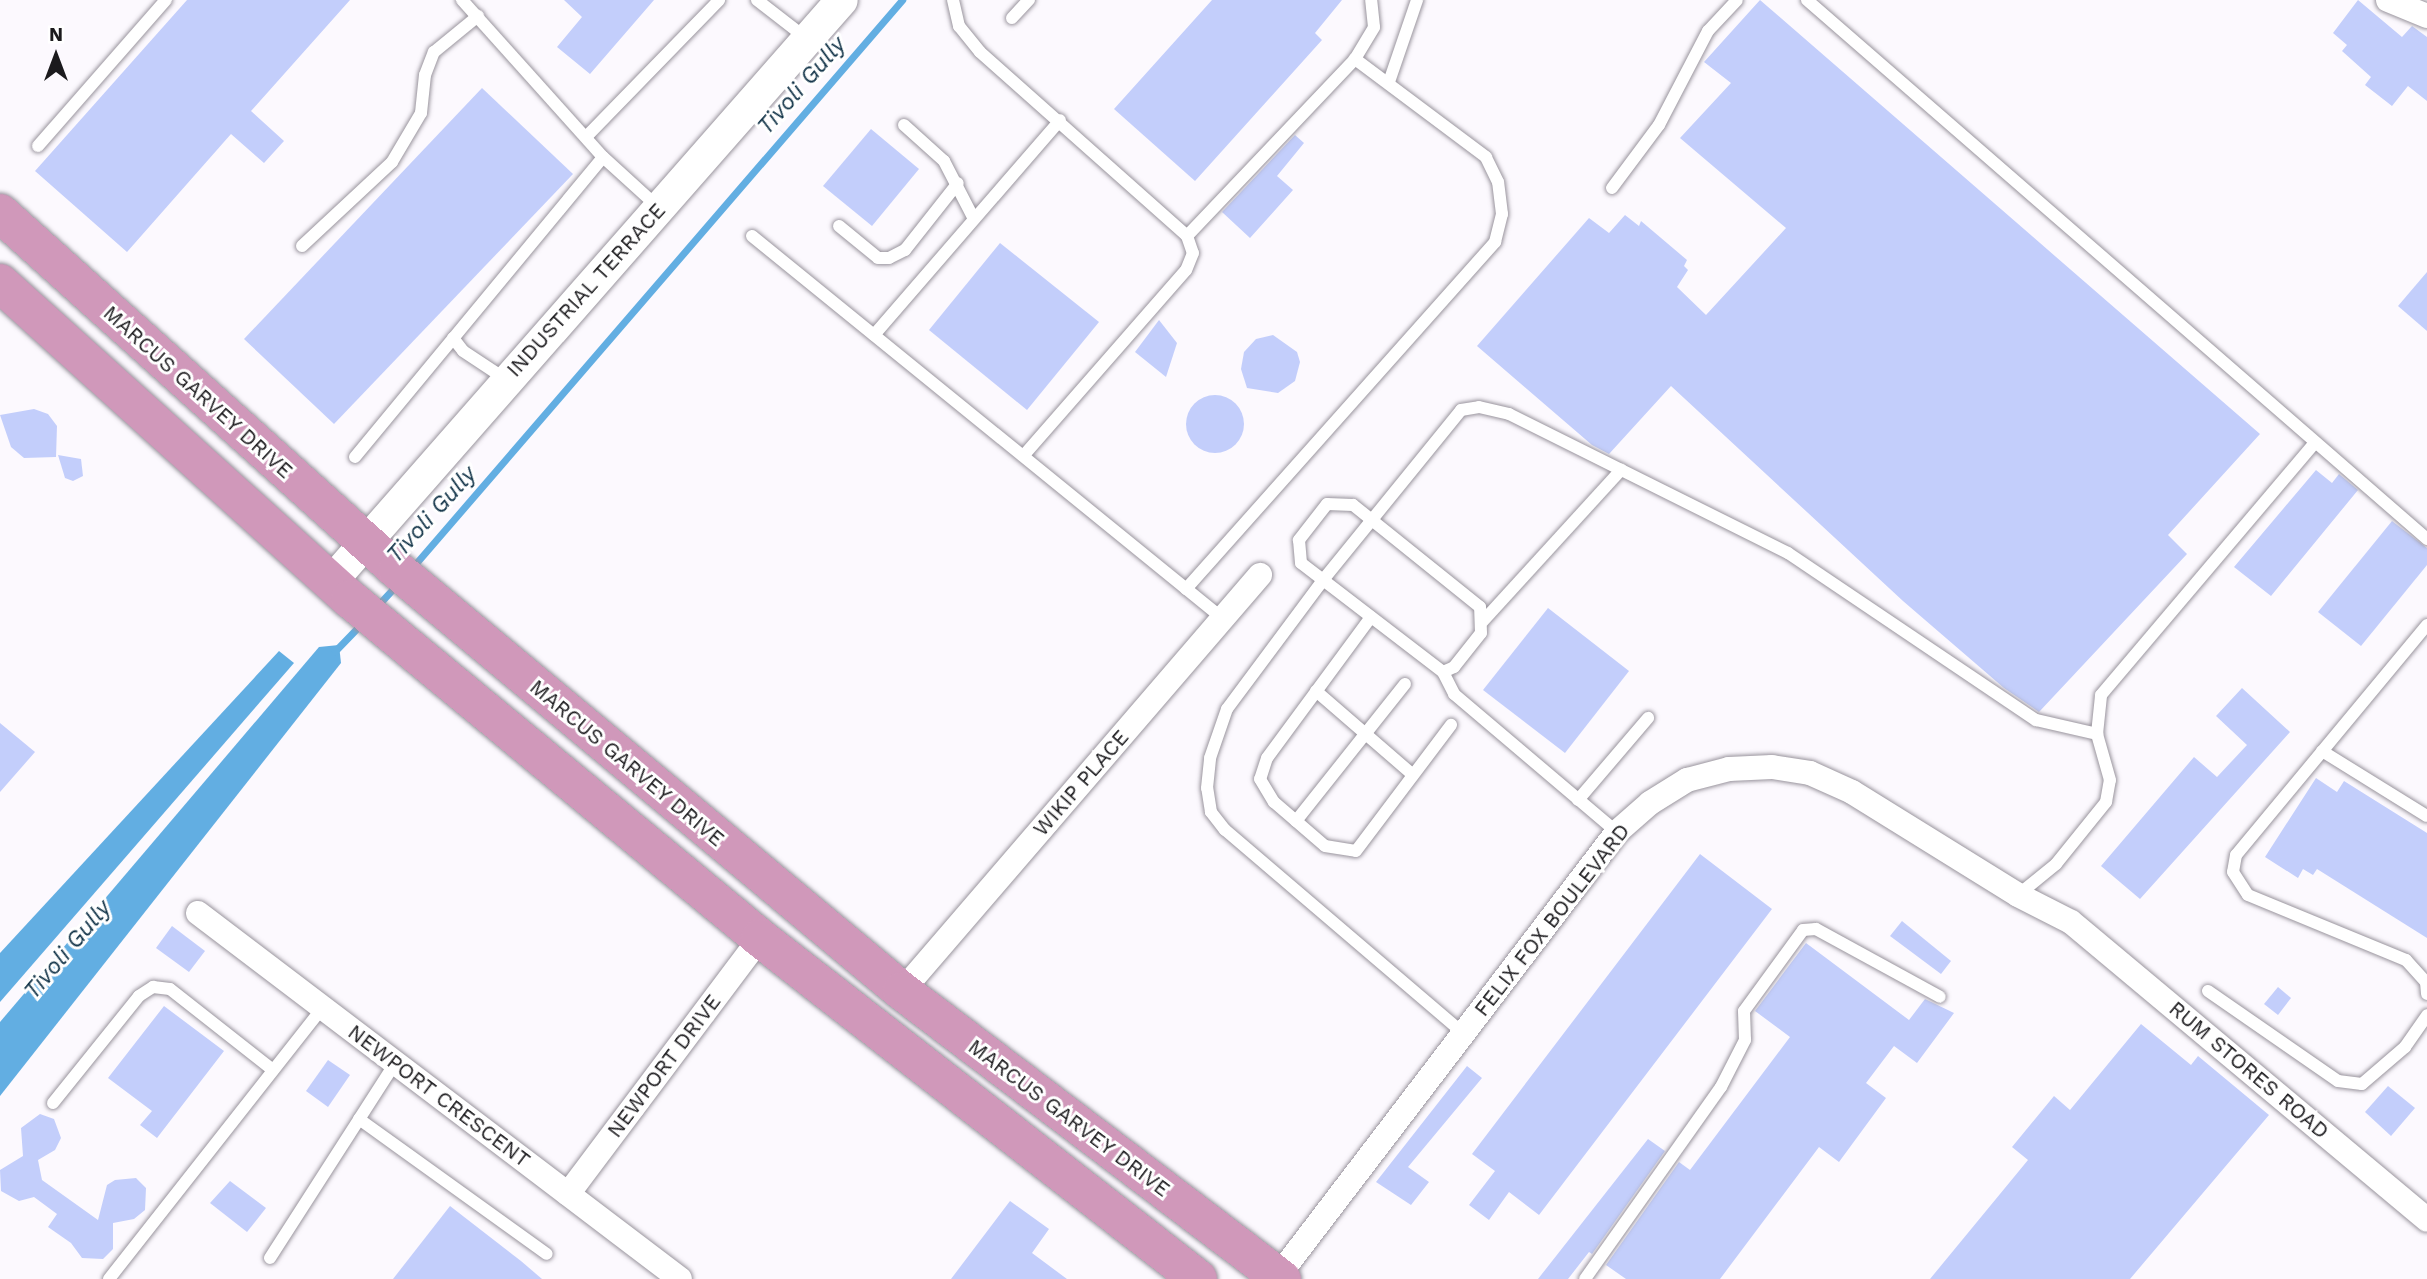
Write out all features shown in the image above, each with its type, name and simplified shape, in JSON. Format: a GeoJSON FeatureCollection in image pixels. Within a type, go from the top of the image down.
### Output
{"type":"FeatureCollection","features":[{"type":"Feature","properties":{"kind":"highway","name":"MARCUS GARVEY DRIVE"},"geometry":{"type":"LineString","coordinates":[[0,213],[406,578],[901,991],[1279,1278]]}},
{"type":"Feature","properties":{"kind":"highway"},"geometry":{"type":"LineString","coordinates":[[0,283],[331,582],[760,938],[1198,1279]]}},
{"type":"Feature","properties":{"kind":"street","name":"INDUSTRIAL TERRACE"},"geometry":{"type":"LineString","coordinates":[[331,582],[364,541],[842,0]]}},
{"type":"Feature","properties":{"kind":"street"},"geometry":{"type":"LineString","coordinates":[[2388,0],[2396,6],[2425,10]]}},
{"type":"Feature","properties":{"kind":"street","name":"WIKIP PLACE"},"geometry":{"type":"LineString","coordinates":[[901,991],[1260,575]]}},
{"type":"Feature","properties":{"kind":"street","name":"FELIX FOX BOULEVARD"},"geometry":{"type":"LineString","coordinates":[[1279,1278],[1617,832],[1650,803],[1687,780],[1728,769],[1772,767],[1810,773],[1852,792],[2018,895],[2071,922]]}},
{"type":"Feature","properties":{"kind":"street","name":"NEWPORT CRESCENT"},"geometry":{"type":"LineString","coordinates":[[198,913],[680,1279]]}},
{"type":"Feature","properties":{"kind":"street","name":"RUM STORES ROAD"},"geometry":{"type":"LineString","coordinates":[[2071,922],[2427,1220]]}},
{"type":"Feature","properties":{"kind":"street","name":"NEWPORT DRIVE"},"geometry":{"type":"LineString","coordinates":[[568,1194],[760,938]]}},
{"type":"Feature","properties":{"kind":"lane"},"geometry":{"type":"LineString","coordinates":[[38,146],[166,0]]}},
{"type":"Feature","properties":{"kind":"lane"},"geometry":{"type":"LineString","coordinates":[[462,0],[603,157],[659,208]]}},
{"type":"Feature","properties":{"kind":"lane"},"geometry":{"type":"LineString","coordinates":[[586,137],[719,0]]}},
{"type":"Feature","properties":{"kind":"lane"},"geometry":{"type":"LineString","coordinates":[[757,0],[808,39]]}},
{"type":"Feature","properties":{"kind":"lane"},"geometry":{"type":"LineString","coordinates":[[953,0],[959,26],[980,52],[1060,120],[1187,236],[1193,253],[1186,270],[1023,456]]}},
{"type":"Feature","properties":{"kind":"lane"},"geometry":{"type":"LineString","coordinates":[[1012,18],[1028,0]]}},
{"type":"Feature","properties":{"kind":"lane"},"geometry":{"type":"LineString","coordinates":[[1187,236],[1355,60],[1374,27],[1371,0]]}},
{"type":"Feature","properties":{"kind":"lane"},"geometry":{"type":"LineString","coordinates":[[1389,82],[1417,0]]}},
{"type":"Feature","properties":{"kind":"lane"},"geometry":{"type":"LineString","coordinates":[[1612,188],[1659,125],[1708,31],[1737,0]]}},
{"type":"Feature","properties":{"kind":"lane"},"geometry":{"type":"LineString","coordinates":[[1807,0],[2427,539]]}},
{"type":"Feature","properties":{"kind":"lane"},"geometry":{"type":"LineString","coordinates":[[302,246],[392,162],[421,113],[425,75],[434,52],[478,16]]}},
{"type":"Feature","properties":{"kind":"lane"},"geometry":{"type":"LineString","coordinates":[[1186,589],[1495,242],[1502,214],[1498,181],[1486,157],[1389,82],[1355,60]]}},
{"type":"Feature","properties":{"kind":"lane"},"geometry":{"type":"LineString","coordinates":[[874,335],[1060,120]]}},
{"type":"Feature","properties":{"kind":"lane"},"geometry":{"type":"LineString","coordinates":[[904,125],[944,161],[958,183],[974,219]]}},
{"type":"Feature","properties":{"kind":"lane"},"geometry":{"type":"LineString","coordinates":[[355,457],[603,157]]}},
{"type":"Feature","properties":{"kind":"lane"},"geometry":{"type":"LineString","coordinates":[[839,226],[877,258],[889,258],[905,250],[958,183]]}},
{"type":"Feature","properties":{"kind":"lane"},"geometry":{"type":"LineString","coordinates":[[752,236],[1222,618]]}},
{"type":"Feature","properties":{"kind":"lane"},"geometry":{"type":"LineString","coordinates":[[453,338],[463,351],[507,380]]}},
{"type":"Feature","properties":{"kind":"lane"},"geometry":{"type":"LineString","coordinates":[[1463,1033],[1225,830],[1211,812],[1207,788],[1210,758],[1227,709],[1324,580],[1461,410],[1479,407],[1509,414],[1788,553],[2036,720],[2097,734]]}},
{"type":"Feature","properties":{"kind":"lane"},"geometry":{"type":"LineString","coordinates":[[2018,895],[2056,864],[2106,802],[2110,780],[2097,734],[2102,695],[2315,443]]}},
{"type":"Feature","properties":{"kind":"lane"},"geometry":{"type":"LineString","coordinates":[[1483,621],[1621,470]]}},
{"type":"Feature","properties":{"kind":"lane"},"geometry":{"type":"LineString","coordinates":[[1443,672],[1454,667],[1480,633],[1483,621],[1480,607],[1353,505],[1327,505],[1297,550],[1301,563],[1443,672],[1454,694],[1617,832]]}},
{"type":"Feature","properties":{"kind":"lane"},"geometry":{"type":"LineString","coordinates":[[1371,617],[1267,758],[1260,779],[1274,802],[1325,846],[1356,851],[1451,724]]}},
{"type":"Feature","properties":{"kind":"lane"},"geometry":{"type":"LineString","coordinates":[[2427,625],[2236,855],[2234,872],[2248,895],[2406,960],[2426,982],[2427,994]]}},
{"type":"Feature","properties":{"kind":"lane"},"geometry":{"type":"LineString","coordinates":[[1296,821],[1405,684]]}},
{"type":"Feature","properties":{"kind":"lane"},"geometry":{"type":"LineString","coordinates":[[1316,691],[1413,775]]}},
{"type":"Feature","properties":{"kind":"lane"},"geometry":{"type":"LineString","coordinates":[[1578,800],[1648,718]]}},
{"type":"Feature","properties":{"kind":"lane"},"geometry":{"type":"LineString","coordinates":[[2322,751],[2427,816]]}},
{"type":"Feature","properties":{"kind":"lane"},"geometry":{"type":"LineString","coordinates":[[1585,1279],[1721,1087],[1745,1040],[1744,1011],[1803,930],[1816,929],[1940,997]]}},
{"type":"Feature","properties":{"kind":"lane"},"geometry":{"type":"LineString","coordinates":[[53,1103],[139,996],[153,988],[170,989],[273,1070]]}},
{"type":"Feature","properties":{"kind":"lane"},"geometry":{"type":"LineString","coordinates":[[2208,991],[2338,1081],[2362,1084],[2404,1047],[2427,1015]]}},
{"type":"Feature","properties":{"kind":"lane"},"geometry":{"type":"LineString","coordinates":[[109,1279],[323,1007]]}},
{"type":"Feature","properties":{"kind":"lane"},"geometry":{"type":"LineString","coordinates":[[270,1258],[395,1063]]}},
{"type":"Feature","properties":{"kind":"lane"},"geometry":{"type":"LineString","coordinates":[[359,1119],[547,1254]]}},
{"type":"Feature","properties":{"kind":"water"},"geometry":{"type":"Polygon","coordinates":[[[339,645],[341,663],[0,1096],[0,1022],[319,647],[339,645]]]}},
{"type":"Feature","properties":{"kind":"water"},"geometry":{"type":"Polygon","coordinates":[[[279,651],[294,663],[0,1002],[0,953],[279,651]]]}},
{"type":"Feature","properties":{"kind":"building"},"geometry":{"type":"Polygon","coordinates":[[[187,0],[350,0],[251,111],[284,141],[264,163],[231,134],[127,252],[35,171],[187,0]]]}},
{"type":"Feature","properties":{"kind":"building"},"geometry":{"type":"Polygon","coordinates":[[[564,0],[654,0],[590,74],[557,47],[582,17],[564,0]]]}},
{"type":"Feature","properties":{"kind":"building"},"geometry":{"type":"Polygon","coordinates":[[[1212,0],[1342,0],[1315,33],[1322,40],[1195,181],[1114,109],[1212,0]]]}},
{"type":"Feature","properties":{"kind":"building"},"geometry":{"type":"Polygon","coordinates":[[[1760,0],[2260,434],[2168,535],[2187,554],[2039,712],[2004,688],[1903,601],[1671,386],[1609,454],[1592,445],[1477,346],[1589,218],[1609,233],[1625,215],[1639,226],[1641,221],[1687,260],[1684,266],[1688,270],[1677,287],[1706,315],[1786,228],[1680,138],[1731,83],[1704,62],[1760,0]]]}},
{"type":"Feature","properties":{"kind":"building"},"geometry":{"type":"Polygon","coordinates":[[[2358,0],[2402,37],[2412,26],[2427,37],[2427,101],[2408,86],[2392,106],[2365,85],[2371,77],[2342,51],[2347,45],[2333,33],[2358,0]]]}},
{"type":"Feature","properties":{"kind":"building"},"geometry":{"type":"Polygon","coordinates":[[[482,88],[573,174],[334,424],[244,339],[482,88]]]}},
{"type":"Feature","properties":{"kind":"building"},"geometry":{"type":"Polygon","coordinates":[[[871,129],[919,169],[872,226],[823,186],[871,129]]]}},
{"type":"Feature","properties":{"kind":"building"},"geometry":{"type":"Polygon","coordinates":[[[1295,135],[1304,143],[1277,176],[1293,190],[1250,238],[1222,212],[1295,135]]]}},
{"type":"Feature","properties":{"kind":"building"},"geometry":{"type":"Polygon","coordinates":[[[1000,243],[1099,322],[1027,410],[929,330],[1000,243]]]}},
{"type":"Feature","properties":{"kind":"building"},"geometry":{"type":"Polygon","coordinates":[[[2427,272],[2427,331],[2398,306],[2427,272]]]}},
{"type":"Feature","properties":{"kind":"building"},"geometry":{"type":"Polygon","coordinates":[[[1159,320],[1177,343],[1166,377],[1135,352],[1159,320]]]}},
{"type":"Feature","properties":{"kind":"building"},"geometry":{"type":"Polygon","coordinates":[[[1273,335],[1297,352],[1300,362],[1295,381],[1278,393],[1247,388],[1241,369],[1244,352],[1256,339],[1273,335]]]}},
{"type":"Feature","properties":{"kind":"building"},"geometry":{"type":"Polygon","coordinates":[[[1209,395],[1221,395],[1236,403],[1244,418],[1244,430],[1236,445],[1221,453],[1209,453],[1194,445],[1186,430],[1186,418],[1194,403],[1209,395]]]}},
{"type":"Feature","properties":{"kind":"building"},"geometry":{"type":"Polygon","coordinates":[[[34,409],[48,414],[57,426],[56,457],[24,458],[11,447],[0,415],[34,409]]]}},
{"type":"Feature","properties":{"kind":"building"},"geometry":{"type":"Polygon","coordinates":[[[58,455],[81,459],[83,476],[73,481],[65,478],[58,455]]]}},
{"type":"Feature","properties":{"kind":"building"},"geometry":{"type":"Polygon","coordinates":[[[2316,470],[2332,483],[2339,474],[2358,490],[2271,596],[2234,567],[2316,470]]]}},
{"type":"Feature","properties":{"kind":"building"},"geometry":{"type":"Polygon","coordinates":[[[2392,521],[2427,548],[2427,565],[2361,646],[2318,612],[2392,521]]]}},
{"type":"Feature","properties":{"kind":"building"},"geometry":{"type":"Polygon","coordinates":[[[1548,608],[1629,671],[1565,753],[1483,690],[1548,608]]]}},
{"type":"Feature","properties":{"kind":"building"},"geometry":{"type":"Polygon","coordinates":[[[2242,688],[2290,732],[2140,899],[2101,866],[2194,757],[2217,777],[2247,745],[2216,716],[2242,688]]]}},
{"type":"Feature","properties":{"kind":"building"},"geometry":{"type":"Polygon","coordinates":[[[0,723],[35,752],[0,792],[0,723]]]}},
{"type":"Feature","properties":{"kind":"building"},"geometry":{"type":"Polygon","coordinates":[[[2316,778],[2337,792],[2344,781],[2427,833],[2427,938],[2317,869],[2313,875],[2303,869],[2298,878],[2265,857],[2316,778]]]}},
{"type":"Feature","properties":{"kind":"building"},"geometry":{"type":"Polygon","coordinates":[[[1700,854],[1772,909],[1539,1215],[1509,1192],[1489,1220],[1469,1205],[1495,1171],[1472,1154],[1700,854]]]}},
{"type":"Feature","properties":{"kind":"building"},"geometry":{"type":"Polygon","coordinates":[[[1902,921],[1951,961],[1941,974],[1890,936],[1902,921]]]}},
{"type":"Feature","properties":{"kind":"building"},"geometry":{"type":"Polygon","coordinates":[[[172,926],[205,951],[189,972],[156,948],[172,926]]]}},
{"type":"Feature","properties":{"kind":"building"},"geometry":{"type":"Polygon","coordinates":[[[1806,943],[1909,1020],[1925,999],[1954,1013],[1917,1063],[1894,1046],[1866,1083],[1886,1098],[1839,1162],[1819,1147],[1720,1279],[1626,1279],[1606,1265],[1679,1162],[1690,1170],[1790,1037],[1755,1011],[1806,943]]]}},
{"type":"Feature","properties":{"kind":"building"},"geometry":{"type":"Polygon","coordinates":[[[2278,987],[2291,998],[2278,1015],[2264,1004],[2278,987]]]}},
{"type":"Feature","properties":{"kind":"building"},"geometry":{"type":"Polygon","coordinates":[[[164,1006],[224,1051],[157,1138],[140,1125],[152,1111],[108,1078],[164,1006]]]}},
{"type":"Feature","properties":{"kind":"building"},"geometry":{"type":"Polygon","coordinates":[[[2141,1024],[2191,1065],[2198,1056],[2269,1115],[2130,1279],[1930,1279],[2028,1160],[2012,1147],[2054,1096],[2070,1110],[2141,1024]]]}},
{"type":"Feature","properties":{"kind":"building"},"geometry":{"type":"Polygon","coordinates":[[[328,1060],[350,1075],[328,1107],[306,1091],[328,1060]]]}},
{"type":"Feature","properties":{"kind":"building"},"geometry":{"type":"Polygon","coordinates":[[[1467,1066],[1482,1078],[1408,1167],[1429,1182],[1411,1205],[1376,1182],[1467,1066]]]}},
{"type":"Feature","properties":{"kind":"building"},"geometry":{"type":"Polygon","coordinates":[[[2388,1086],[2415,1108],[2391,1136],[2365,1112],[2388,1086]]]}},
{"type":"Feature","properties":{"kind":"building"},"geometry":{"type":"Polygon","coordinates":[[[40,1114],[54,1119],[61,1138],[55,1150],[38,1160],[42,1180],[98,1220],[107,1185],[115,1180],[136,1178],[146,1188],[145,1210],[134,1219],[113,1223],[113,1249],[103,1259],[82,1258],[71,1243],[48,1227],[57,1214],[34,1197],[19,1201],[1,1191],[0,1170],[23,1156],[21,1128],[40,1114]]]}},
{"type":"Feature","properties":{"kind":"building"},"geometry":{"type":"Polygon","coordinates":[[[1648,1139],[1665,1151],[1592,1254],[1589,1252],[1568,1279],[1538,1279],[1648,1139]]]}},
{"type":"Feature","properties":{"kind":"building"},"geometry":{"type":"Polygon","coordinates":[[[230,1181],[266,1208],[247,1232],[210,1203],[230,1181]]]}},
{"type":"Feature","properties":{"kind":"building"},"geometry":{"type":"Polygon","coordinates":[[[1010,1201],[1049,1229],[1032,1253],[1067,1279],[951,1279],[1010,1201]]]}},
{"type":"Feature","properties":{"kind":"building"},"geometry":{"type":"Polygon","coordinates":[[[450,1206],[521,1261],[542,1279],[393,1279],[450,1206]]]}},
{"type":"Feature","properties":{"kind":"waterway","name":"Tivoli Gully"},"geometry":{"type":"LineString","coordinates":[[411,569],[902,0]]}},
{"type":"Feature","properties":{"kind":"waterway","name":"Tivoli Gully"},"geometry":{"type":"LineString","coordinates":[[378,605],[396,586]]}},
{"type":"Feature","properties":{"kind":"waterway","name":"Tivoli Gully"},"geometry":{"type":"LineString","coordinates":[[335,651],[363,622]]}}]}
